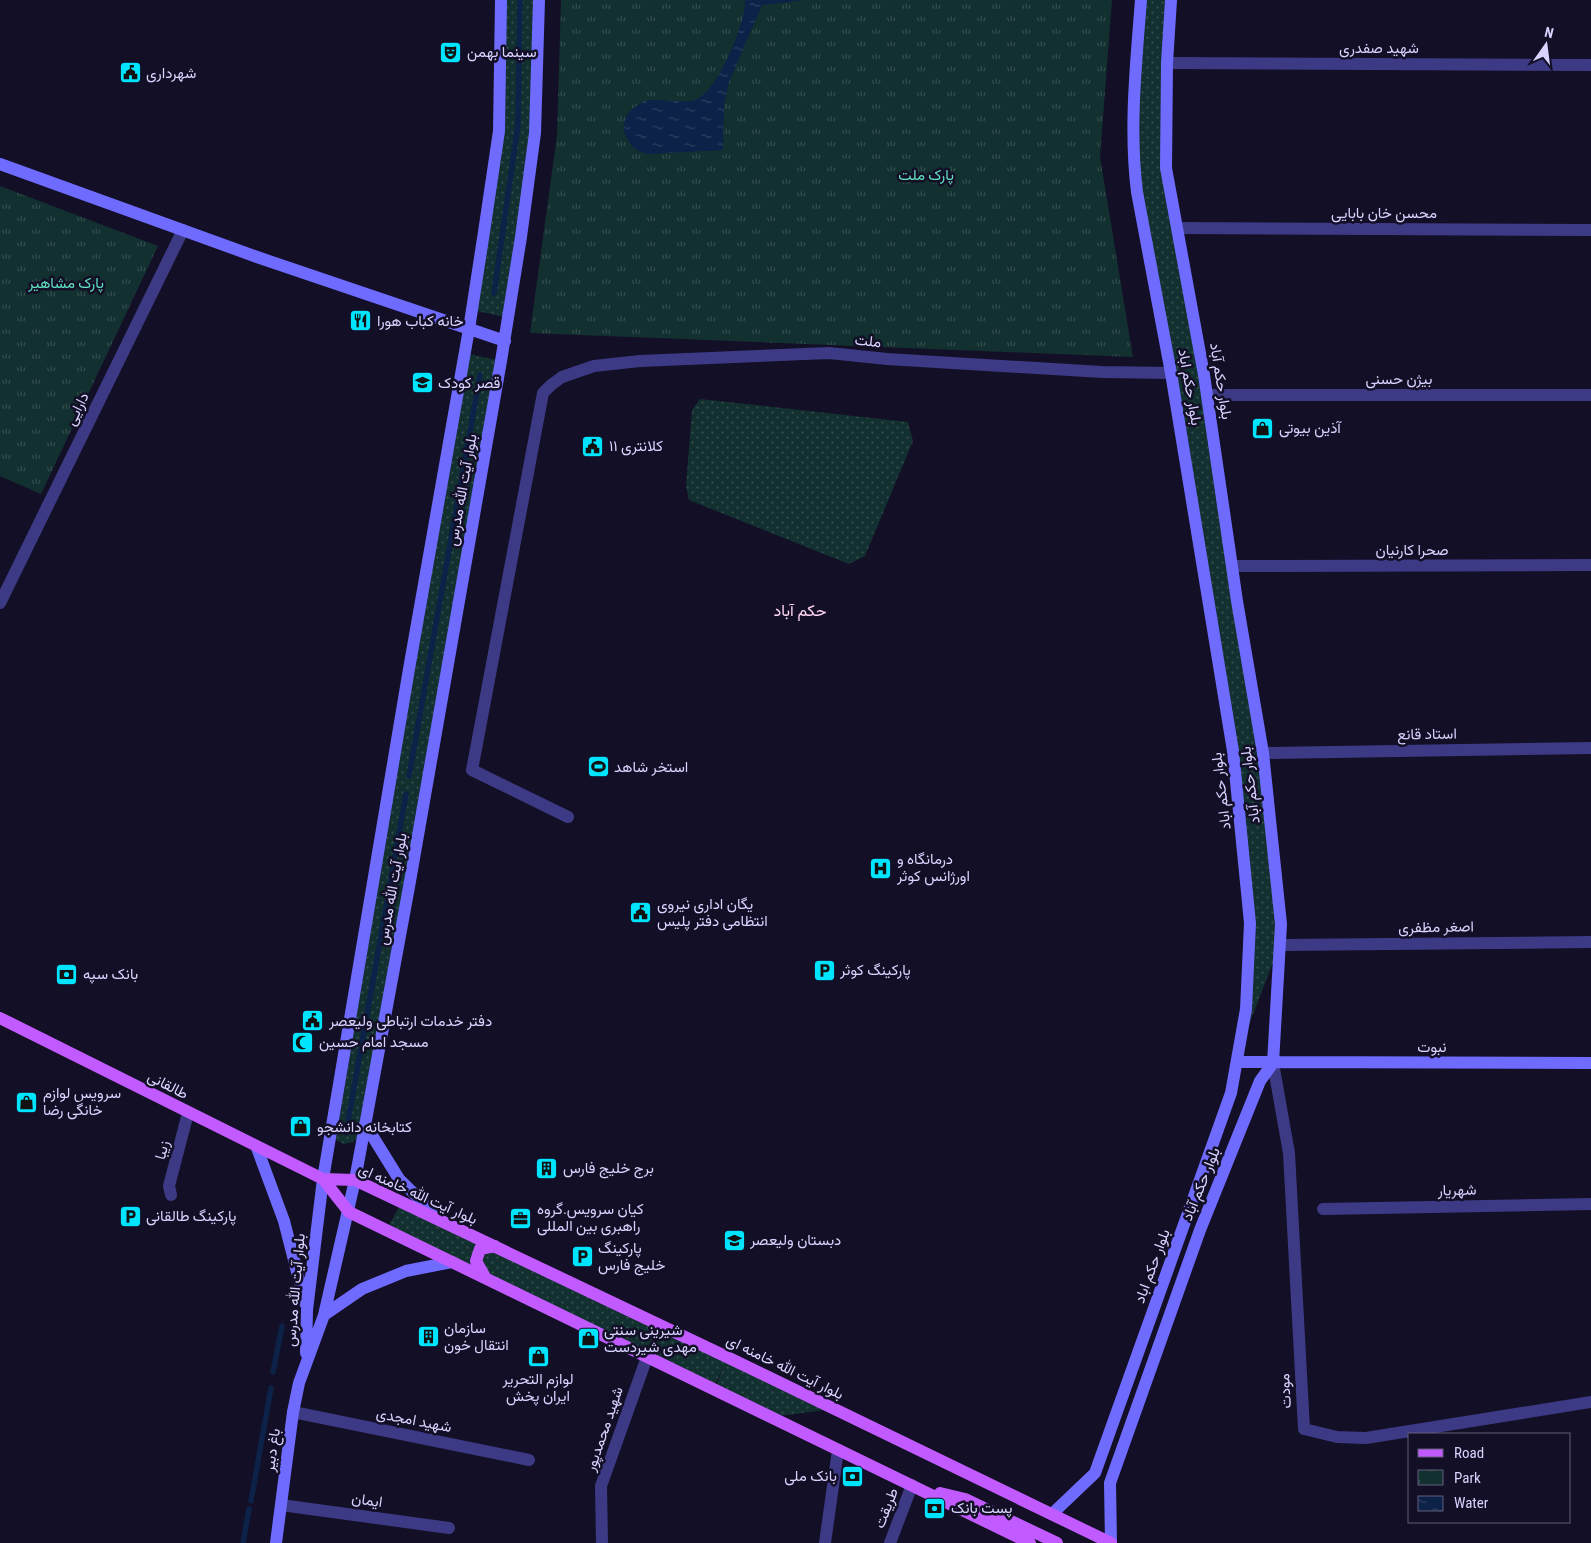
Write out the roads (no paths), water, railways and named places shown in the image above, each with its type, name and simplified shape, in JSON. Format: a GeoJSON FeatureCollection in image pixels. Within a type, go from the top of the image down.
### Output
{"type":"FeatureCollection","features":[{"type":"Feature","properties":{"kind":"main road","name":"بلوار آیت الله مدرس"},"geometry":{"type":"LineString","coordinates":[[305,1363],[307,1310],[323,1179],[469,329],[499,131],[501,0]]}},
{"type":"Feature","properties":{"kind":"main road","name":"بلوار آیت الله مدرس"},"geometry":{"type":"LineString","coordinates":[[305,1363],[324,1315],[355,1180],[504,341],[536,133],[539,0]]}},
{"type":"Feature","properties":{"kind":"main road","name":"بلوار حکم اباد"},"geometry":{"type":"LineString","coordinates":[[1052,1514],[1095,1473],[1231,1093],[1246,1009],[1250,922],[1233,751],[1171,373],[1134,171],[1135,73],[1140,0]]}},
{"type":"Feature","properties":{"kind":"main road","name":"بلوار حکم آباد"},"geometry":{"type":"LineString","coordinates":[[1111,1543],[1110,1483],[1200,1230],[1260,1081],[1273,1063],[1281,924],[1263,753],[1232,566],[1207,395],[1166,168],[1167,63],[1171,0]]}},
{"type":"Feature","properties":{"kind":"main road"},"geometry":{"type":"LineString","coordinates":[[0,164],[257,257],[504,341]]}},
{"type":"Feature","properties":{"kind":"main road","name":"طالقانی"},"geometry":{"type":"LineString","coordinates":[[0,1018],[257,1148],[323,1179]]}},
{"type":"Feature","properties":{"kind":"main road","name":"نبوت"},"geometry":{"type":"LineString","coordinates":[[1238,1062],[1591,1063]]}},
{"type":"Feature","properties":{"kind":"main road"},"geometry":{"type":"LineString","coordinates":[[365,1124],[399,1179],[445,1223]]}},
{"type":"Feature","properties":{"kind":"main road"},"geometry":{"type":"LineString","coordinates":[[257,1148],[284,1221],[307,1310]]}},
{"type":"Feature","properties":{"kind":"main road"},"geometry":{"type":"LineString","coordinates":[[323,1179],[348,1212],[1030,1543]]}},
{"type":"Feature","properties":{"kind":"main road","name":"بلوار آیت الله خامنه ای"},"geometry":{"type":"LineString","coordinates":[[323,1179],[355,1180],[1111,1543]]}},
{"type":"Feature","properties":{"kind":"main road"},"geometry":{"type":"LineString","coordinates":[[485,1277],[476,1261],[477,1255],[480,1249],[495,1246]]}},
{"type":"Feature","properties":{"kind":"main road"},"geometry":{"type":"LineString","coordinates":[[324,1315],[362,1289],[406,1271],[452,1262]]}},
{"type":"Feature","properties":{"kind":"main road","name":"باغ دبیر"},"geometry":{"type":"LineString","coordinates":[[276,1543],[293,1412],[305,1363]]}},
{"type":"Feature","properties":{"kind":"main road"},"geometry":{"type":"LineString","coordinates":[[916,1487],[965,1499],[1057,1543]]}},
{"type":"Feature","properties":{"kind":"street","name":"شهید صفدری"},"geometry":{"type":"LineString","coordinates":[[1167,63],[1591,65]]}},
{"type":"Feature","properties":{"kind":"street","name":"محسن خان بابایی"},"geometry":{"type":"LineString","coordinates":[[1177,228],[1591,230]]}},
{"type":"Feature","properties":{"kind":"street","name":"دارایی"},"geometry":{"type":"LineString","coordinates":[[0,602],[183,230]]}},
{"type":"Feature","properties":{"kind":"street","name":"ملت"},"geometry":{"type":"LineString","coordinates":[[568,817],[472,770],[543,393],[551,385],[562,377],[594,366],[640,360],[829,353],[945,363],[1102,372],[1171,373]]}},
{"type":"Feature","properties":{"kind":"street","name":"بیژن حسنی"},"geometry":{"type":"LineString","coordinates":[[1207,395],[1591,395]]}},
{"type":"Feature","properties":{"kind":"street","name":"صحرا کارنیان"},"geometry":{"type":"LineString","coordinates":[[1232,566],[1591,565]]}},
{"type":"Feature","properties":{"kind":"street","name":"استاد قانع"},"geometry":{"type":"LineString","coordinates":[[1263,753],[1591,748]]}},
{"type":"Feature","properties":{"kind":"street","name":"اصغر مظفری"},"geometry":{"type":"LineString","coordinates":[[1280,945],[1591,942]]}},
{"type":"Feature","properties":{"kind":"street","name":"مودت"},"geometry":{"type":"LineString","coordinates":[[1273,1063],[1289,1153],[1304,1429],[1337,1437],[1366,1438],[1591,1402]]}},
{"type":"Feature","properties":{"kind":"street","name":"زیبا"},"geometry":{"type":"LineString","coordinates":[[171,1195],[169,1186],[188,1113]]}},
{"type":"Feature","properties":{"kind":"street","name":"شهریار"},"geometry":{"type":"LineString","coordinates":[[1323,1208],[1591,1204]]}},
{"type":"Feature","properties":{"kind":"street","name":"شهید محمدپور"},"geometry":{"type":"LineString","coordinates":[[602,1543],[601,1486],[647,1357]]}},
{"type":"Feature","properties":{"kind":"street","name":"شهید امجدی"},"geometry":{"type":"LineString","coordinates":[[293,1412],[529,1460]]}},
{"type":"Feature","properties":{"kind":"street"},"geometry":{"type":"LineString","coordinates":[[825,1543],[838,1450]]}},
{"type":"Feature","properties":{"kind":"street","name":"طریقت"},"geometry":{"type":"LineString","coordinates":[[890,1543],[916,1487]]}},
{"type":"Feature","properties":{"kind":"street","name":"ایمان"},"geometry":{"type":"LineString","coordinates":[[281,1505],[449,1528]]}},
{"type":"Feature","properties":{"kind":"water"},"geometry":{"type":"Polygon","coordinates":[[[745,0],[805,0],[762,5],[729,82],[724,105],[723,150],[650,154],[639,151],[626,138],[624,126],[630,111],[645,101],[690,101],[704,95],[729,56],[741,24],[745,0]]]}},
{"type":"Feature","properties":{"kind":"waterway"},"geometry":{"type":"LineString","coordinates":[[494,293],[518,124],[520,0]]}},
{"type":"Feature","properties":{"kind":"waterway"},"geometry":{"type":"LineString","coordinates":[[409,776],[480,375]]}},
{"type":"Feature","properties":{"kind":"waterway"},"geometry":{"type":"LineString","coordinates":[[346,1133],[406,794]]}},
{"type":"Feature","properties":{"kind":"waterway"},"geometry":{"type":"LineString","coordinates":[[273,1372],[282,1326]]}},
{"type":"Feature","properties":{"kind":"waterway"},"geometry":{"type":"LineString","coordinates":[[251,1501],[271,1388]]}},
{"type":"Feature","properties":{"kind":"waterway"},"geometry":{"type":"LineString","coordinates":[[243,1543],[249,1509]]}},
{"type":"Feature","properties":{"kind":"place","name":"سینما بهمن"},"geometry":{"type":"Point","coordinates":[451,52]}},
{"type":"Feature","properties":{"kind":"place","name":"شهرداری"},"geometry":{"type":"Point","coordinates":[130,73]}},
{"type":"Feature","properties":{"kind":"place","name":"خانه کباب هورا"},"geometry":{"type":"Point","coordinates":[361,321]}},
{"type":"Feature","properties":{"kind":"place","name":"قصر کودک"},"geometry":{"type":"Point","coordinates":[422,383]}},
{"type":"Feature","properties":{"kind":"place","name":"آذین بیوتی"},"geometry":{"type":"Point","coordinates":[1263,428]}},
{"type":"Feature","properties":{"kind":"place","name":"کلانتری ۱۱"},"geometry":{"type":"Point","coordinates":[593,446]}},
{"type":"Feature","properties":{"kind":"place","name":"استخر شاهد"},"geometry":{"type":"Point","coordinates":[598,767]}},
{"type":"Feature","properties":{"kind":"place","name":"درمانگاه و اورژانس کوثر"},"geometry":{"type":"Point","coordinates":[881,868]}},
{"type":"Feature","properties":{"kind":"place","name":"یگان اداری نیروی انتظامی دفتر پلیس"},"geometry":{"type":"Point","coordinates":[641,913]}},
{"type":"Feature","properties":{"kind":"place","name":"پارکینگ کوثر"},"geometry":{"type":"Point","coordinates":[824,970]}},
{"type":"Feature","properties":{"kind":"place","name":"بانک سپه"},"geometry":{"type":"Point","coordinates":[67,974]}},
{"type":"Feature","properties":{"kind":"place","name":"دفتر خدمات ارتباطی ولیعصر"},"geometry":{"type":"Point","coordinates":[313,1021]}},
{"type":"Feature","properties":{"kind":"place","name":"مسجد امام حسین"},"geometry":{"type":"Point","coordinates":[303,1042]}},
{"type":"Feature","properties":{"kind":"place","name":"سرویس لوازم خانگی رضا"},"geometry":{"type":"Point","coordinates":[27,1102]}},
{"type":"Feature","properties":{"kind":"place","name":"کتابخانه دانشجو"},"geometry":{"type":"Point","coordinates":[301,1127]}},
{"type":"Feature","properties":{"kind":"place","name":"برج خلیج فارس"},"geometry":{"type":"Point","coordinates":[547,1168]}},
{"type":"Feature","properties":{"kind":"place","name":"پارکینگ طالقانی"},"geometry":{"type":"Point","coordinates":[130,1216]}},
{"type":"Feature","properties":{"kind":"place","name":"کیان سرویس.گروه راهبری بین المللی"},"geometry":{"type":"Point","coordinates":[521,1218]}},
{"type":"Feature","properties":{"kind":"place","name":"دبستان ولیعصر"},"geometry":{"type":"Point","coordinates":[734,1240]}},
{"type":"Feature","properties":{"kind":"place","name":"پارکینگ خلیج فارس"},"geometry":{"type":"Point","coordinates":[582,1257]}},
{"type":"Feature","properties":{"kind":"place","name":"سازمان انتقال خون"},"geometry":{"type":"Point","coordinates":[428,1337]}},
{"type":"Feature","properties":{"kind":"place","name":"شیرینی سنتی مهدی شیردست"},"geometry":{"type":"Point","coordinates":[588,1339]}},
{"type":"Feature","properties":{"kind":"place","name":"لوازم التحریر ایران پخش"},"geometry":{"type":"Point","coordinates":[538,1356]}},
{"type":"Feature","properties":{"kind":"place","name":"بانک ملی"},"geometry":{"type":"Point","coordinates":[853,1476]}},
{"type":"Feature","properties":{"kind":"place","name":"پست بانک"},"geometry":{"type":"Point","coordinates":[935,1508]}},
{"type":"Feature","properties":{"kind":"district","name":"حکم آباد"},"geometry":{"type":"Point","coordinates":[800,610]}},
{"type":"Feature","properties":{"kind":"park label","name":"پارک ملت"},"geometry":{"type":"Point","coordinates":[926,175]}},
{"type":"Feature","properties":{"kind":"park label","name":"پارک مشاهیر"},"geometry":{"type":"Point","coordinates":[66,283]}}]}
